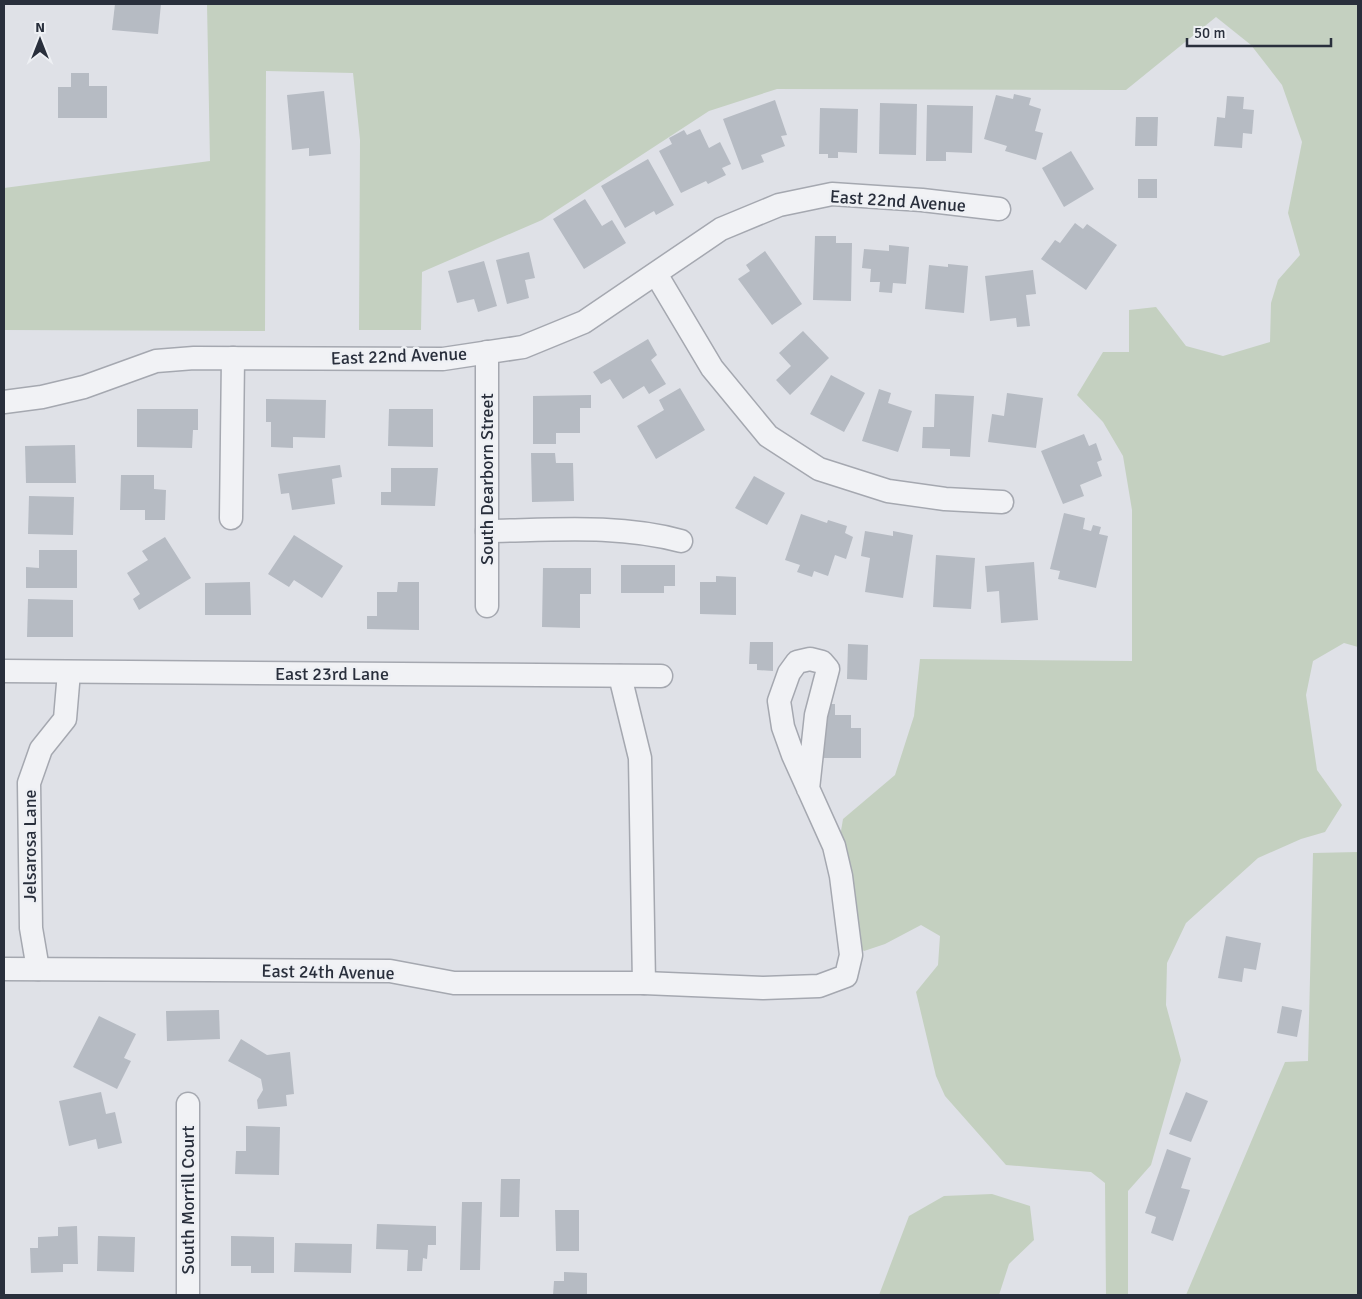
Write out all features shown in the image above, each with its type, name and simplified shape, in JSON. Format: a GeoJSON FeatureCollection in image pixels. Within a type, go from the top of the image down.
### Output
{"type":"FeatureCollection","features":[{"type":"Feature","properties":{"kind":"street","name":"East 22nd Avenue"},"geometry":{"type":"LineString","coordinates":[[4,402],[42,397],[84,387],[156,361],[233,358],[443,359],[523,347],[584,322],[721,229],[779,204],[832,194],[922,200],[999,209]]}},
{"type":"Feature","properties":{"kind":"street"},"geometry":{"type":"LineString","coordinates":[[656,274],[712,368],[768,436],[819,470],[888,492],[945,499],[1002,502]]}},
{"type":"Feature","properties":{"kind":"street","name":"South Dearborn Street"},"geometry":{"type":"LineString","coordinates":[[487,352],[487,606]]}},
{"type":"Feature","properties":{"kind":"street"},"geometry":{"type":"LineString","coordinates":[[231,518],[233,358]]}},
{"type":"Feature","properties":{"kind":"street"},"geometry":{"type":"LineString","coordinates":[[487,531],[616,529],[650,533],[682,541]]}},
{"type":"Feature","properties":{"kind":"street"},"geometry":{"type":"LineString","coordinates":[[810,659],[822,662],[828,669],[816,714],[808,789],[783,727],[779,702],[789,673],[797,662],[810,659]]}},
{"type":"Feature","properties":{"kind":"street","name":"East 23rd Lane"},"geometry":{"type":"LineString","coordinates":[[4,671],[661,676]]}},
{"type":"Feature","properties":{"kind":"street","name":"Jelsarosa Lane"},"geometry":{"type":"LineString","coordinates":[[38,969],[31,928],[29,783],[41,749],[65,719],[70,672]]}},
{"type":"Feature","properties":{"kind":"street"},"geometry":{"type":"LineString","coordinates":[[620,676],[640,758],[644,983]]}},
{"type":"Feature","properties":{"kind":"street","name":"East 24th Avenue"},"geometry":{"type":"LineString","coordinates":[[4,969],[390,972],[454,983],[644,983],[763,988],[819,986],[846,976],[851,955],[841,876],[834,846],[808,789]]}},
{"type":"Feature","properties":{"kind":"street","name":"South Morrill Court"},"geometry":{"type":"LineString","coordinates":[[188,1104],[188,1295]]}},
{"type":"Feature","properties":{"kind":"green space"},"geometry":{"type":"Polygon","coordinates":[[[207,4],[1358,4],[1358,647],[1344,643],[1313,661],[1306,695],[1317,770],[1342,805],[1325,832],[1301,839],[1258,858],[1186,923],[1167,963],[1166,1005],[1181,1060],[1151,1165],[1128,1191],[1128,1295],[1106,1295],[1105,1183],[1091,1172],[1006,1165],[945,1096],[936,1076],[916,992],[938,965],[940,936],[921,925],[885,944],[864,951],[855,944],[839,843],[843,819],[895,775],[914,716],[920,659],[1132,661],[1132,510],[1123,456],[1103,422],[1077,395],[1103,352],[1129,352],[1129,310],[1156,307],[1186,346],[1223,356],[1270,342],[1271,303],[1278,280],[1300,255],[1288,213],[1302,142],[1282,85],[1251,45],[1216,17],[1126,90],[777,89],[709,111],[542,220],[422,272],[421,330],[359,330],[360,140],[353,73],[266,71],[265,331],[4,330],[4,188],[210,161],[207,4]]]}},
{"type":"Feature","properties":{"kind":"green space"},"geometry":{"type":"Polygon","coordinates":[[[1358,852],[1358,1295],[1186,1295],[1285,1062],[1308,1061],[1313,853],[1358,852]]]}},
{"type":"Feature","properties":{"kind":"green space"},"geometry":{"type":"Polygon","coordinates":[[[992,1194],[1030,1206],[1034,1240],[1009,1264],[999,1295],[879,1295],[909,1216],[944,1196],[992,1194]]]}},
{"type":"Feature","properties":{"kind":"building"},"geometry":{"type":"Polygon","coordinates":[[[115,4],[161,4],[158,34],[112,30],[115,4]]]}},
{"type":"Feature","properties":{"kind":"building"},"geometry":{"type":"Polygon","coordinates":[[[71,73],[89,73],[89,86],[107,86],[107,118],[58,118],[58,87],[71,87],[71,73]]]}},
{"type":"Feature","properties":{"kind":"building"},"geometry":{"type":"Polygon","coordinates":[[[324,91],[331,154],[309,156],[309,148],[292,150],[287,95],[324,91]]]}},
{"type":"Feature","properties":{"kind":"building"},"geometry":{"type":"Polygon","coordinates":[[[1014,94],[1031,98],[1029,105],[1041,109],[1035,131],[1043,133],[1036,160],[1005,151],[1007,146],[984,139],[996,95],[1013,99],[1014,94]]]}},
{"type":"Feature","properties":{"kind":"building"},"geometry":{"type":"Polygon","coordinates":[[[1227,96],[1244,97],[1243,109],[1254,110],[1252,134],[1243,133],[1242,148],[1214,146],[1217,117],[1225,118],[1227,96]]]}},
{"type":"Feature","properties":{"kind":"building"},"geometry":{"type":"Polygon","coordinates":[[[775,100],[787,135],[781,136],[785,146],[761,155],[764,162],[742,170],[723,119],[775,100]]]}},
{"type":"Feature","properties":{"kind":"building"},"geometry":{"type":"Polygon","coordinates":[[[880,103],[917,104],[916,155],[879,154],[880,103]]]}},
{"type":"Feature","properties":{"kind":"building"},"geometry":{"type":"Polygon","coordinates":[[[927,105],[973,106],[972,153],[946,152],[946,161],[926,161],[927,105]]]}},
{"type":"Feature","properties":{"kind":"building"},"geometry":{"type":"Polygon","coordinates":[[[820,108],[858,109],[857,153],[838,152],[838,158],[828,158],[828,154],[819,154],[820,108]]]}},
{"type":"Feature","properties":{"kind":"building"},"geometry":{"type":"Polygon","coordinates":[[[1136,117],[1158,117],[1157,146],[1135,146],[1136,117]]]}},
{"type":"Feature","properties":{"kind":"building"},"geometry":{"type":"Polygon","coordinates":[[[700,129],[709,148],[720,142],[731,164],[722,168],[726,175],[708,184],[706,181],[681,193],[659,151],[672,144],[669,138],[684,130],[687,135],[700,129]]]}},
{"type":"Feature","properties":{"kind":"building"},"geometry":{"type":"Polygon","coordinates":[[[1071,151],[1094,189],[1064,207],[1042,168],[1071,151]]]}},
{"type":"Feature","properties":{"kind":"building"},"geometry":{"type":"Polygon","coordinates":[[[648,159],[674,205],[656,215],[654,211],[625,228],[601,186],[648,159]]]}},
{"type":"Feature","properties":{"kind":"building"},"geometry":{"type":"Polygon","coordinates":[[[1138,179],[1157,179],[1157,198],[1138,198],[1138,179]]]}},
{"type":"Feature","properties":{"kind":"building"},"geometry":{"type":"Polygon","coordinates":[[[585,199],[602,226],[612,220],[626,243],[584,269],[553,219],[585,199]]]}},
{"type":"Feature","properties":{"kind":"building"},"geometry":{"type":"Polygon","coordinates":[[[1075,223],[1083,229],[1087,224],[1117,245],[1086,290],[1041,259],[1055,240],[1060,243],[1075,223]]]}},
{"type":"Feature","properties":{"kind":"building"},"geometry":{"type":"Polygon","coordinates":[[[815,236],[836,236],[836,243],[852,243],[851,301],[813,300],[815,236]]]}},
{"type":"Feature","properties":{"kind":"building"},"geometry":{"type":"Polygon","coordinates":[[[889,245],[909,247],[906,284],[893,283],[892,293],[879,292],[880,282],[870,282],[871,269],[862,268],[864,249],[889,251],[889,245]]]}},
{"type":"Feature","properties":{"kind":"building"},"geometry":{"type":"Polygon","coordinates":[[[765,251],[802,304],[772,325],[738,279],[750,271],[746,265],[765,251]]]}},
{"type":"Feature","properties":{"kind":"building"},"geometry":{"type":"Polygon","coordinates":[[[529,252],[535,278],[525,280],[529,298],[507,304],[496,260],[529,252]]]}},
{"type":"Feature","properties":{"kind":"building"},"geometry":{"type":"Polygon","coordinates":[[[484,261],[497,306],[478,312],[474,299],[457,303],[448,271],[484,261]]]}},
{"type":"Feature","properties":{"kind":"building"},"geometry":{"type":"Polygon","coordinates":[[[948,264],[968,266],[964,313],[925,309],[929,265],[948,267],[948,264]]]}},
{"type":"Feature","properties":{"kind":"building"},"geometry":{"type":"Polygon","coordinates":[[[1033,270],[1036,294],[1026,295],[1030,326],[1017,327],[1016,318],[990,321],[985,276],[1033,270]]]}},
{"type":"Feature","properties":{"kind":"building"},"geometry":{"type":"Polygon","coordinates":[[[803,331],[829,358],[790,395],[776,380],[791,366],[779,353],[803,331]]]}},
{"type":"Feature","properties":{"kind":"building"},"geometry":{"type":"Polygon","coordinates":[[[648,339],[657,355],[651,360],[666,384],[649,394],[644,386],[623,399],[610,379],[601,384],[593,372],[648,339]]]}},
{"type":"Feature","properties":{"kind":"building"},"geometry":{"type":"Polygon","coordinates":[[[831,375],[865,393],[844,432],[810,414],[831,375]]]}},
{"type":"Feature","properties":{"kind":"building"},"geometry":{"type":"Polygon","coordinates":[[[680,388],[705,430],[656,459],[637,426],[664,410],[659,400],[680,388]]]}},
{"type":"Feature","properties":{"kind":"building"},"geometry":{"type":"Polygon","coordinates":[[[879,389],[891,393],[888,403],[912,411],[898,452],[862,441],[879,389]]]}},
{"type":"Feature","properties":{"kind":"building"},"geometry":{"type":"Polygon","coordinates":[[[1007,393],[1043,398],[1036,448],[988,442],[992,414],[1004,416],[1007,393]]]}},
{"type":"Feature","properties":{"kind":"building"},"geometry":{"type":"Polygon","coordinates":[[[935,394],[974,396],[970,457],[950,456],[950,449],[922,448],[923,427],[934,427],[935,394]]]}},
{"type":"Feature","properties":{"kind":"building"},"geometry":{"type":"Polygon","coordinates":[[[591,395],[591,408],[580,408],[580,433],[556,433],[556,444],[533,444],[533,396],[591,395]]]}},
{"type":"Feature","properties":{"kind":"building"},"geometry":{"type":"Polygon","coordinates":[[[266,399],[326,400],[325,438],[293,437],[293,448],[271,447],[271,422],[266,422],[266,399]]]}},
{"type":"Feature","properties":{"kind":"building"},"geometry":{"type":"Polygon","coordinates":[[[137,409],[198,409],[198,430],[193,430],[192,448],[137,447],[137,409]]]}},
{"type":"Feature","properties":{"kind":"building"},"geometry":{"type":"Polygon","coordinates":[[[389,409],[433,409],[433,447],[388,446],[389,409]]]}},
{"type":"Feature","properties":{"kind":"building"},"geometry":{"type":"Polygon","coordinates":[[[1084,434],[1089,446],[1096,443],[1102,460],[1097,462],[1102,476],[1080,485],[1084,496],[1063,504],[1041,451],[1084,434]]]}},
{"type":"Feature","properties":{"kind":"building"},"geometry":{"type":"Polygon","coordinates":[[[75,445],[76,483],[26,483],[25,446],[75,445]]]}},
{"type":"Feature","properties":{"kind":"building"},"geometry":{"type":"Polygon","coordinates":[[[531,453],[555,453],[556,463],[573,463],[574,501],[532,502],[531,453]]]}},
{"type":"Feature","properties":{"kind":"building"},"geometry":{"type":"Polygon","coordinates":[[[340,465],[342,477],[332,479],[335,504],[292,510],[289,493],[281,494],[278,474],[340,465]]]}},
{"type":"Feature","properties":{"kind":"building"},"geometry":{"type":"Polygon","coordinates":[[[391,468],[438,468],[435,506],[381,505],[381,492],[391,492],[391,468]]]}},
{"type":"Feature","properties":{"kind":"building"},"geometry":{"type":"Polygon","coordinates":[[[121,475],[154,475],[154,489],[166,490],[165,520],[145,520],[145,510],[120,510],[121,475]]]}},
{"type":"Feature","properties":{"kind":"building"},"geometry":{"type":"Polygon","coordinates":[[[754,476],[785,493],[767,525],[735,508],[754,476]]]}},
{"type":"Feature","properties":{"kind":"building"},"geometry":{"type":"Polygon","coordinates":[[[29,496],[74,497],[73,535],[28,534],[29,496]]]}},
{"type":"Feature","properties":{"kind":"building"},"geometry":{"type":"Polygon","coordinates":[[[1064,513],[1085,518],[1083,529],[1091,531],[1093,525],[1101,527],[1099,534],[1108,536],[1096,588],[1058,579],[1060,571],[1050,569],[1064,513]]]}},
{"type":"Feature","properties":{"kind":"building"},"geometry":{"type":"Polygon","coordinates":[[[801,514],[827,523],[828,520],[847,526],[845,533],[853,537],[846,559],[835,555],[828,576],[814,571],[812,577],[797,572],[800,565],[785,560],[801,514]]]}},
{"type":"Feature","properties":{"kind":"building"},"geometry":{"type":"Polygon","coordinates":[[[865,531],[893,536],[893,531],[913,535],[903,598],[865,592],[870,558],[861,556],[865,531]]]}},
{"type":"Feature","properties":{"kind":"building"},"geometry":{"type":"Polygon","coordinates":[[[294,535],[343,566],[322,598],[294,580],[289,587],[268,574],[294,535]]]}},
{"type":"Feature","properties":{"kind":"building"},"geometry":{"type":"Polygon","coordinates":[[[165,537],[191,578],[139,610],[133,599],[140,594],[127,573],[148,560],[142,551],[165,537]]]}},
{"type":"Feature","properties":{"kind":"building"},"geometry":{"type":"Polygon","coordinates":[[[39,550],[77,550],[77,588],[26,588],[26,567],[39,568],[39,550]]]}},
{"type":"Feature","properties":{"kind":"building"},"geometry":{"type":"Polygon","coordinates":[[[936,555],[975,558],[971,609],[933,607],[936,555]]]}},
{"type":"Feature","properties":{"kind":"building"},"geometry":{"type":"Polygon","coordinates":[[[1034,562],[1038,620],[1001,623],[999,591],[987,592],[985,566],[1034,562]]]}},
{"type":"Feature","properties":{"kind":"building"},"geometry":{"type":"Polygon","coordinates":[[[621,565],[675,565],[675,586],[664,586],[664,593],[621,593],[621,565]]]}},
{"type":"Feature","properties":{"kind":"building"},"geometry":{"type":"Polygon","coordinates":[[[543,568],[591,568],[591,594],[580,594],[580,628],[542,627],[543,568]]]}},
{"type":"Feature","properties":{"kind":"building"},"geometry":{"type":"Polygon","coordinates":[[[716,576],[736,577],[736,615],[700,614],[700,582],[716,582],[716,576]]]}},
{"type":"Feature","properties":{"kind":"building"},"geometry":{"type":"Polygon","coordinates":[[[250,582],[251,615],[205,615],[205,583],[250,582]]]}},
{"type":"Feature","properties":{"kind":"building"},"geometry":{"type":"Polygon","coordinates":[[[398,582],[419,582],[419,630],[367,629],[367,616],[377,616],[377,592],[397,592],[398,582]]]}},
{"type":"Feature","properties":{"kind":"building"},"geometry":{"type":"Polygon","coordinates":[[[28,599],[73,600],[73,637],[27,637],[28,599]]]}},
{"type":"Feature","properties":{"kind":"building"},"geometry":{"type":"Polygon","coordinates":[[[750,642],[773,642],[773,671],[757,670],[757,664],[749,664],[750,642]]]}},
{"type":"Feature","properties":{"kind":"building"},"geometry":{"type":"Polygon","coordinates":[[[848,644],[868,645],[867,680],[847,679],[848,644]]]}},
{"type":"Feature","properties":{"kind":"building"},"geometry":{"type":"Polygon","coordinates":[[[823,704],[835,704],[835,715],[851,715],[851,728],[861,728],[861,758],[823,758],[823,704]]]}},
{"type":"Feature","properties":{"kind":"building"},"geometry":{"type":"Polygon","coordinates":[[[1226,936],[1261,943],[1256,970],[1244,968],[1242,982],[1218,978],[1226,936]]]}},
{"type":"Feature","properties":{"kind":"building"},"geometry":{"type":"Polygon","coordinates":[[[1282,1006],[1302,1010],[1297,1037],[1277,1033],[1282,1006]]]}},
{"type":"Feature","properties":{"kind":"building"},"geometry":{"type":"Polygon","coordinates":[[[219,1010],[220,1039],[167,1041],[166,1011],[219,1010]]]}},
{"type":"Feature","properties":{"kind":"building"},"geometry":{"type":"Polygon","coordinates":[[[99,1016],[136,1034],[124,1058],[131,1061],[117,1089],[73,1067],[99,1016]]]}},
{"type":"Feature","properties":{"kind":"building"},"geometry":{"type":"Polygon","coordinates":[[[241,1039],[267,1055],[290,1052],[294,1094],[286,1095],[287,1106],[258,1109],[257,1100],[263,1090],[261,1079],[228,1061],[241,1039]]]}},
{"type":"Feature","properties":{"kind":"building"},"geometry":{"type":"Polygon","coordinates":[[[101,1092],[106,1114],[115,1112],[122,1143],[98,1149],[96,1139],[69,1146],[59,1101],[101,1092]]]}},
{"type":"Feature","properties":{"kind":"building"},"geometry":{"type":"Polygon","coordinates":[[[1186,1092],[1208,1101],[1191,1142],[1169,1134],[1186,1092]]]}},
{"type":"Feature","properties":{"kind":"building"},"geometry":{"type":"Polygon","coordinates":[[[246,1126],[280,1127],[279,1175],[235,1174],[236,1151],[246,1151],[246,1126]]]}},
{"type":"Feature","properties":{"kind":"building"},"geometry":{"type":"Polygon","coordinates":[[[1167,1149],[1191,1158],[1181,1188],[1190,1190],[1173,1241],[1151,1233],[1156,1217],[1145,1213],[1167,1149]]]}},
{"type":"Feature","properties":{"kind":"building"},"geometry":{"type":"Polygon","coordinates":[[[501,1179],[520,1179],[519,1217],[500,1217],[501,1179]]]}},
{"type":"Feature","properties":{"kind":"building"},"geometry":{"type":"Polygon","coordinates":[[[462,1202],[482,1202],[480,1270],[460,1270],[462,1202]]]}},
{"type":"Feature","properties":{"kind":"building"},"geometry":{"type":"Polygon","coordinates":[[[555,1210],[579,1210],[579,1251],[556,1251],[555,1210]]]}},
{"type":"Feature","properties":{"kind":"building"},"geometry":{"type":"Polygon","coordinates":[[[377,1224],[436,1226],[436,1245],[428,1245],[427,1259],[423,1258],[422,1271],[407,1271],[408,1250],[376,1249],[377,1224]]]}},
{"type":"Feature","properties":{"kind":"building"},"geometry":{"type":"Polygon","coordinates":[[[77,1226],[78,1264],[63,1264],[63,1272],[31,1273],[30,1248],[38,1248],[38,1237],[58,1236],[58,1227],[77,1226]]]}},
{"type":"Feature","properties":{"kind":"building"},"geometry":{"type":"Polygon","coordinates":[[[98,1236],[135,1237],[134,1272],[97,1271],[98,1236]]]}},
{"type":"Feature","properties":{"kind":"building"},"geometry":{"type":"Polygon","coordinates":[[[231,1236],[274,1237],[274,1273],[251,1273],[251,1266],[231,1266],[231,1236]]]}},
{"type":"Feature","properties":{"kind":"building"},"geometry":{"type":"Polygon","coordinates":[[[295,1243],[352,1244],[351,1273],[294,1272],[295,1243]]]}},
{"type":"Feature","properties":{"kind":"building"},"geometry":{"type":"Polygon","coordinates":[[[564,1272],[587,1273],[587,1295],[553,1295],[554,1281],[564,1281],[564,1272]]]}}]}
